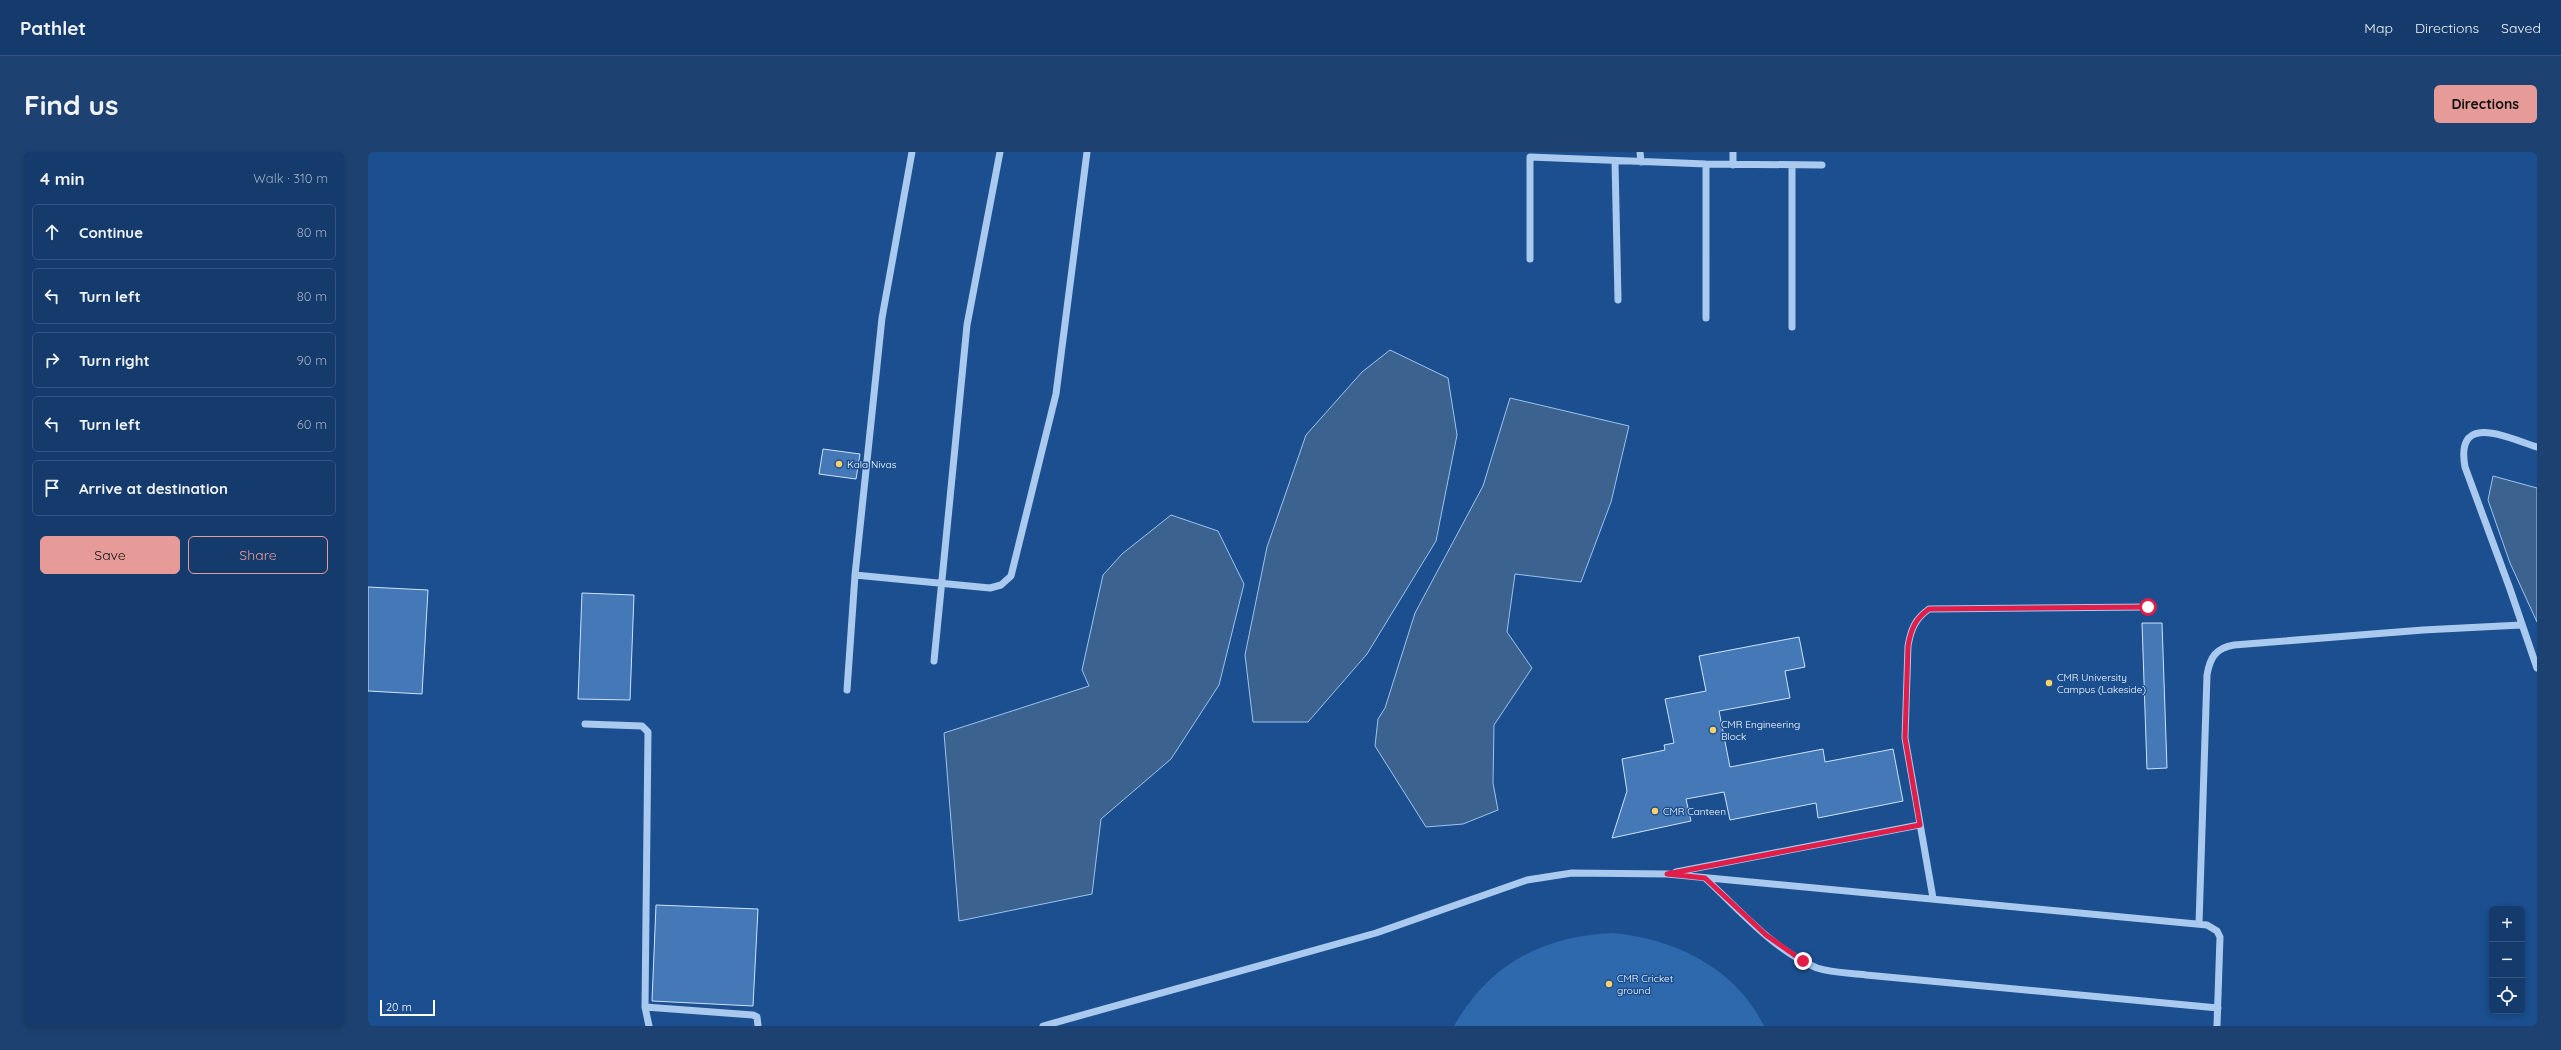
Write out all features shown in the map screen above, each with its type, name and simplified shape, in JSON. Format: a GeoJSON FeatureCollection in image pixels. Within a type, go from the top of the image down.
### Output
{"type":"FeatureCollection","features":[{"type":"Feature","properties":{"kind":"street"},"geometry":{"type":"LineString","coordinates":[[847,690],[855,575],[871,442],[882,318],[912,152]]}},
{"type":"Feature","properties":{"kind":"street"},"geometry":{"type":"LineString","coordinates":[[934,660],[940,583],[967,325],[1000,152]]}},
{"type":"Feature","properties":{"kind":"street"},"geometry":{"type":"LineString","coordinates":[[855,575],[990,588],[1001,585],[1011,576],[1056,394],[1087,152]]}},
{"type":"Feature","properties":{"kind":"street"},"geometry":{"type":"LineString","coordinates":[[1640,152],[1641,162]]}},
{"type":"Feature","properties":{"kind":"street"},"geometry":{"type":"LineString","coordinates":[[1733,152],[1733,165]]}},
{"type":"Feature","properties":{"kind":"street"},"geometry":{"type":"LineString","coordinates":[[1530,259],[1530,157],[1733,165],[1822,165]]}},
{"type":"Feature","properties":{"kind":"street"},"geometry":{"type":"LineString","coordinates":[[1615,161],[1618,300]]}},
{"type":"Feature","properties":{"kind":"street"},"geometry":{"type":"LineString","coordinates":[[1706,164],[1706,318]]}},
{"type":"Feature","properties":{"kind":"street"},"geometry":{"type":"LineString","coordinates":[[1792,165],[1792,327]]}},
{"type":"Feature","properties":{"kind":"street"},"geometry":{"type":"LineString","coordinates":[[2537,447],[2494,434],[2478,432],[2469,435],[2465,441],[2462,453],[2465,467],[2510,589],[2521,625],[2537,668]]}},
{"type":"Feature","properties":{"kind":"street"},"geometry":{"type":"LineString","coordinates":[[1933,898],[1905,738],[1908,646],[1910,632],[1917,618],[1929,609],[2148,607]]}},
{"type":"Feature","properties":{"kind":"street"},"geometry":{"type":"LineString","coordinates":[[2198,924],[2207,675],[2210,660],[2215,653],[2223,647],[2234,645],[2423,630],[2521,625]]}},
{"type":"Feature","properties":{"kind":"street"},"geometry":{"type":"LineString","coordinates":[[585,724],[642,726],[648,732],[645,1007],[649,1026]]}},
{"type":"Feature","properties":{"kind":"street"},"geometry":{"type":"LineString","coordinates":[[1667,874],[1920,825]]}},
{"type":"Feature","properties":{"kind":"street"},"geometry":{"type":"LineString","coordinates":[[1043,1026],[1376,933],[1527,880],[1572,873],[1667,874],[1933,898],[2198,924],[2212,927],[2217,931],[2220,937],[2217,1026]]}},
{"type":"Feature","properties":{"kind":"street"},"geometry":{"type":"LineString","coordinates":[[1705,878],[1766,935],[1790,952],[1818,968],[1874,976],[2218,1008]]}},
{"type":"Feature","properties":{"kind":"street"},"geometry":{"type":"LineString","coordinates":[[645,1007],[753,1015],[757,1017],[758,1026]]}},
{"type":"Feature","properties":{"kind":"shaded area"},"geometry":{"type":"Polygon","coordinates":[[[1390,350],[1448,378],[1457,435],[1436,541],[1367,654],[1308,722],[1253,722],[1245,655],[1267,547],[1306,435],[1362,372],[1390,350]]]}},
{"type":"Feature","properties":{"kind":"shaded area"},"geometry":{"type":"Polygon","coordinates":[[[1510,398],[1629,426],[1611,502],[1581,582],[1515,574],[1507,632],[1532,668],[1494,725],[1493,783],[1498,810],[1463,824],[1426,827],[1375,746],[1378,719],[1385,708],[1415,613],[1483,486],[1510,398]]]}},
{"type":"Feature","properties":{"kind":"shaded area"},"geometry":{"type":"Polygon","coordinates":[[[2493,476],[2537,488],[2537,622],[2510,563],[2488,500],[2493,476]]]}},
{"type":"Feature","properties":{"kind":"shaded area"},"geometry":{"type":"Polygon","coordinates":[[[1171,515],[1218,531],[1244,584],[1219,685],[1171,759],[1101,819],[1092,894],[959,921],[944,733],[1089,686],[1082,670],[1103,575],[1122,554],[1171,515]]]}},
{"type":"Feature","properties":{"kind":"shaded area","name":"CMR Cricket ground"},"geometry":{"type":"Polygon","coordinates":[[[1613,933],[1636,936],[1659,942],[1681,950],[1701,960],[1720,973],[1737,988],[1752,1006],[1764,1026],[1454,1026],[1468,1004],[1484,986],[1501,970],[1520,957],[1541,947],[1564,940],[1588,935],[1613,933]]]}},
{"type":"Feature","properties":{"kind":"building","name":"Kala Nivas"},"geometry":{"type":"Polygon","coordinates":[[[823,449],[860,454],[856,479],[819,474],[823,449]]]}},
{"type":"Feature","properties":{"kind":"building"},"geometry":{"type":"Polygon","coordinates":[[[368,587],[428,590],[422,694],[368,691],[368,587]]]}},
{"type":"Feature","properties":{"kind":"building"},"geometry":{"type":"Polygon","coordinates":[[[582,593],[634,595],[630,700],[578,699],[582,593]]]}},
{"type":"Feature","properties":{"kind":"building"},"geometry":{"type":"Polygon","coordinates":[[[2142,623],[2162,623],[2167,768],[2147,769],[2142,623]]]}},
{"type":"Feature","properties":{"kind":"building","name":"CMR Engineering Block"},"geometry":{"type":"Polygon","coordinates":[[[1799,637],[1805,667],[1785,671],[1790,698],[1719,711],[1730,767],[1823,749],[1825,762],[1893,749],[1903,801],[1818,818],[1816,803],[1730,820],[1724,792],[1686,799],[1691,821],[1612,838],[1627,791],[1622,759],[1665,750],[1664,745],[1674,743],[1665,699],[1706,691],[1699,656],[1799,637]]]}},
{"type":"Feature","properties":{"kind":"building"},"geometry":{"type":"Polygon","coordinates":[[[656,905],[758,909],[753,1006],[652,1001],[656,905]]]}},
{"type":"Feature","properties":{"kind":"place","name":"Kala Nivas"},"geometry":{"type":"Point","coordinates":[839,464]}},
{"type":"Feature","properties":{"kind":"place","name":"CMR University Campus (Lakeside)"},"geometry":{"type":"Point","coordinates":[2049,683]}},
{"type":"Feature","properties":{"kind":"place","name":"CMR Engineering Block"},"geometry":{"type":"Point","coordinates":[1713,730]}},
{"type":"Feature","properties":{"kind":"place","name":"CMR Canteen"},"geometry":{"type":"Point","coordinates":[1655,811]}},
{"type":"Feature","properties":{"kind":"place","name":"CMR Cricket ground"},"geometry":{"type":"Point","coordinates":[1609,984]}},
{"type":"Feature","properties":{"kind":"route"},"geometry":{"type":"LineString","coordinates":[[1803,961],[1766,935],[1705,878],[1667,874],[1920,825],[1905,738],[1908,646],[1910,632],[1917,618],[1929,609],[2148,607]]}}]}
